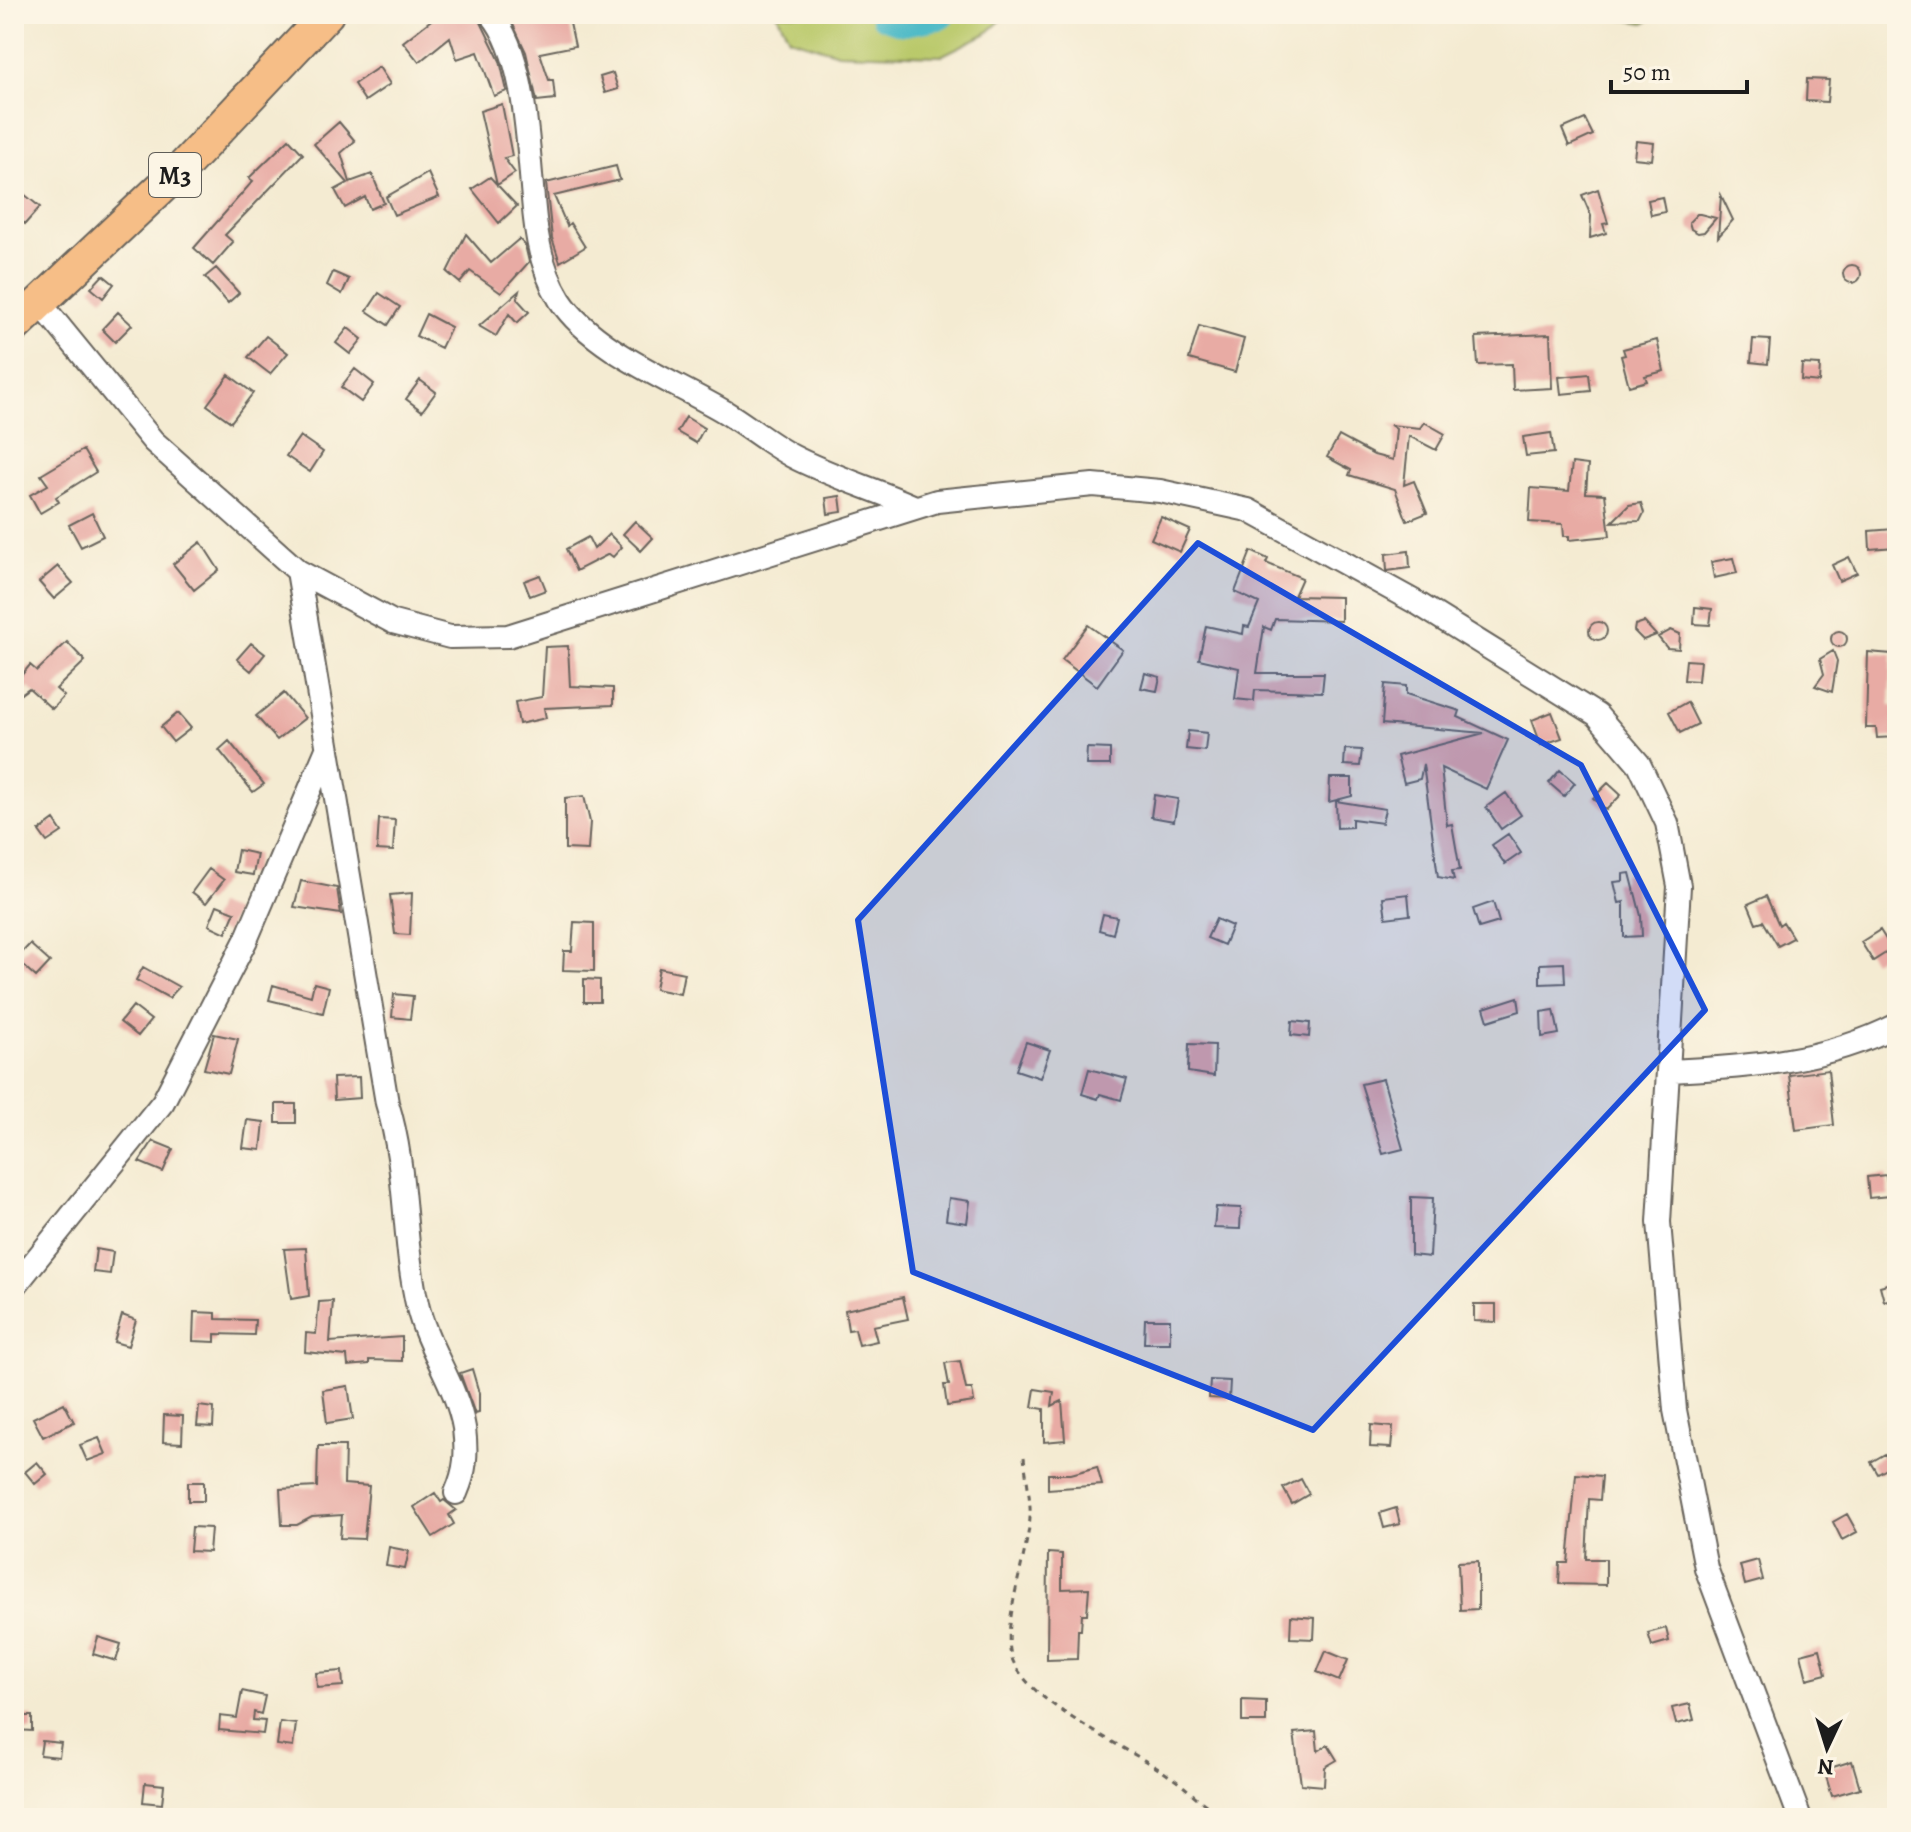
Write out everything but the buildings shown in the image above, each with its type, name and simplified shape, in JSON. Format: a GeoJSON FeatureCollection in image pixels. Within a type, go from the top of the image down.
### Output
{"type":"FeatureCollection","features":[{"type":"Feature","properties":{"kind":"highway","name":"M3"},"geometry":{"type":"LineString","coordinates":[[14,327],[182,168],[327,14]]}},
{"type":"Feature","properties":{"kind":"street"},"geometry":{"type":"LineString","coordinates":[[491,14],[505,30],[529,139],[535,224],[544,269],[561,302],[587,328],[631,360],[725,412],[792,456],[915,507]]}},
{"type":"Feature","properties":{"kind":"street"},"geometry":{"type":"LineString","coordinates":[[41,304],[153,441],[298,571],[393,622],[450,637],[508,636],[937,501],[1093,485],[1160,491],[1248,510],[1417,603],[1597,715],[1639,764],[1667,823],[1679,886],[1659,1222],[1675,1410],[1706,1568],[1800,1818]]}},
{"type":"Feature","properties":{"kind":"street"},"geometry":{"type":"LineString","coordinates":[[298,571],[387,1103],[398,1138],[414,1288],[419,1313],[463,1423],[465,1472],[456,1493]]}},
{"type":"Feature","properties":{"kind":"street"},"geometry":{"type":"LineString","coordinates":[[14,1287],[163,1102],[246,940],[328,748]]}},
{"type":"Feature","properties":{"kind":"street"},"geometry":{"type":"LineString","coordinates":[[1669,1071],[1765,1066],[1860,1044],[1897,1025]]}},
{"type":"Feature","properties":{"kind":"path"},"geometry":{"type":"LineString","coordinates":[[1024,1457],[1030,1515],[1027,1547],[1011,1607],[1012,1660],[1034,1688],[1179,1783],[1203,1807],[1234,1818]]}},
{"type":"Feature","properties":{"kind":"highlighted area"},"geometry":{"type":"Polygon","coordinates":[[[1198,543],[1581,765],[1705,1010],[1313,1430],[913,1272],[858,920],[1198,543]]]}},
{"type":"Feature","properties":{"kind":"green space"},"geometry":{"type":"Polygon","coordinates":[[[777,14],[1008,14],[987,33],[941,56],[838,53],[789,38],[777,14]]]}},
{"type":"Feature","properties":{"kind":"green space"},"geometry":{"type":"Polygon","coordinates":[[[1601,14],[1661,14],[1644,23],[1601,14]]]}},
{"type":"Feature","properties":{"kind":"waterway"},"geometry":{"type":"LineString","coordinates":[[886,14],[904,20],[939,14]]}}]}
